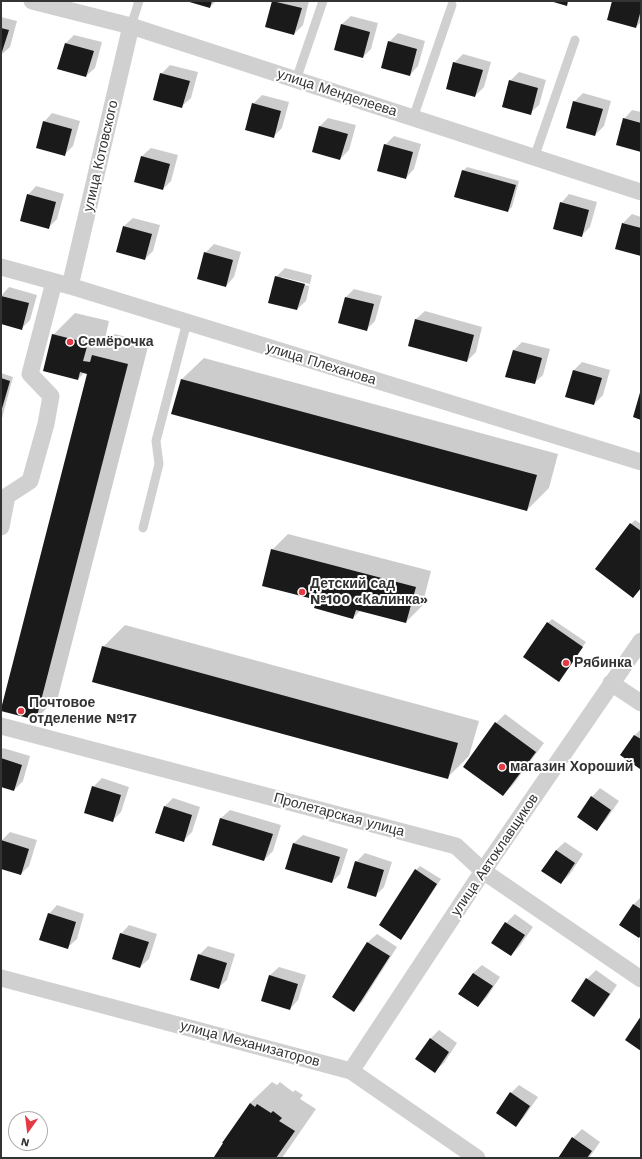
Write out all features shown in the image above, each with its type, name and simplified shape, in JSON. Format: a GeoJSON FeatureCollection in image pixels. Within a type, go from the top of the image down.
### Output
{"type":"FeatureCollection","features":[{"type":"Feature","properties":{"kind":"street","name":"улица Менделеева"},"geometry":{"type":"LineString","coordinates":[[32,1],[131,26],[641,192]]}},
{"type":"Feature","properties":{"kind":"street","name":"улица Котовского"},"geometry":{"type":"LineString","coordinates":[[70,286],[131,26]]}},
{"type":"Feature","properties":{"kind":"street","name":"улица Плеханова"},"geometry":{"type":"LineString","coordinates":[[1,267],[70,286],[641,462]]}},
{"type":"Feature","properties":{"kind":"street"},"geometry":{"type":"LineString","coordinates":[[1,527],[4,495],[30,481],[46,424],[51,396],[30,374],[54,282]]}},
{"type":"Feature","properties":{"kind":"street","name":"улица Автоклавщиков"},"geometry":{"type":"LineString","coordinates":[[351,1071],[483,871],[641,641]]}},
{"type":"Feature","properties":{"kind":"street"},"geometry":{"type":"LineString","coordinates":[[611,683],[641,703]]}},
{"type":"Feature","properties":{"kind":"street","name":"Пролетарская улица"},"geometry":{"type":"LineString","coordinates":[[1,726],[456,846],[483,871],[641,979]]}},
{"type":"Feature","properties":{"kind":"street","name":"улица Механизаторов"},"geometry":{"type":"LineString","coordinates":[[1,978],[351,1071],[477,1158]]}},
{"type":"Feature","properties":{"kind":"lane"},"geometry":{"type":"LineString","coordinates":[[131,26],[139,1]]}},
{"type":"Feature","properties":{"kind":"lane"},"geometry":{"type":"LineString","coordinates":[[296,80],[323,1]]}},
{"type":"Feature","properties":{"kind":"lane"},"geometry":{"type":"LineString","coordinates":[[413,118],[452,5]]}},
{"type":"Feature","properties":{"kind":"lane"},"geometry":{"type":"LineString","coordinates":[[534,158],[575,40]]}},
{"type":"Feature","properties":{"kind":"lane"},"geometry":{"type":"LineString","coordinates":[[143,528],[159,464],[156,441],[186,322]]}},
{"type":"Feature","properties":{"kind":"building"},"geometry":{"type":"Polygon","coordinates":[[[186,1],[212,1],[210,8],[186,1]]]}},
{"type":"Feature","properties":{"kind":"building"},"geometry":{"type":"Polygon","coordinates":[[[272,1],[302,8],[294,35],[265,27],[272,1]]]}},
{"type":"Feature","properties":{"kind":"building"},"geometry":{"type":"Polygon","coordinates":[[[550,1],[568,1],[567,6],[550,1]]]}},
{"type":"Feature","properties":{"kind":"building"},"geometry":{"type":"Polygon","coordinates":[[[612,1],[641,1],[641,10],[636,28],[607,20],[612,1]]]}},
{"type":"Feature","properties":{"kind":"building"},"geometry":{"type":"Polygon","coordinates":[[[341,24],[370,32],[363,58],[334,50],[341,24]]]}},
{"type":"Feature","properties":{"kind":"building"},"geometry":{"type":"Polygon","coordinates":[[[1,28],[9,30],[1,55],[1,28]]]}},
{"type":"Feature","properties":{"kind":"building"},"geometry":{"type":"Polygon","coordinates":[[[388,41],[417,49],[410,76],[381,68],[388,41]]]}},
{"type":"Feature","properties":{"kind":"building"},"geometry":{"type":"Polygon","coordinates":[[[65,43],[94,51],[86,77],[57,69],[65,43]]]}},
{"type":"Feature","properties":{"kind":"building"},"geometry":{"type":"Polygon","coordinates":[[[453,62],[483,70],[475,97],[446,89],[453,62]]]}},
{"type":"Feature","properties":{"kind":"building"},"geometry":{"type":"Polygon","coordinates":[[[160,73],[190,81],[182,108],[153,100],[160,73]]]}},
{"type":"Feature","properties":{"kind":"building"},"geometry":{"type":"Polygon","coordinates":[[[509,80],[538,88],[531,115],[502,107],[509,80]]]}},
{"type":"Feature","properties":{"kind":"building"},"geometry":{"type":"Polygon","coordinates":[[[573,101],[603,109],[595,136],[566,128],[573,101]]]}},
{"type":"Feature","properties":{"kind":"building"},"geometry":{"type":"Polygon","coordinates":[[[252,103],[281,111],[274,138],[245,130],[252,103]]]}},
{"type":"Feature","properties":{"kind":"building"},"geometry":{"type":"Polygon","coordinates":[[[623,118],[641,123],[641,152],[616,145],[623,118]]]}},
{"type":"Feature","properties":{"kind":"building"},"geometry":{"type":"Polygon","coordinates":[[[43,121],[72,129],[65,156],[36,148],[43,121]]]}},
{"type":"Feature","properties":{"kind":"building"},"geometry":{"type":"Polygon","coordinates":[[[319,126],[348,134],[340,160],[312,152],[319,126]]]}},
{"type":"Feature","properties":{"kind":"building"},"geometry":{"type":"Polygon","coordinates":[[[384,144],[413,152],[406,179],[377,171],[384,144]]]}},
{"type":"Feature","properties":{"kind":"building"},"geometry":{"type":"Polygon","coordinates":[[[141,156],[170,164],[163,190],[134,182],[141,156]]]}},
{"type":"Feature","properties":{"kind":"building"},"geometry":{"type":"Polygon","coordinates":[[[462,170],[516,185],[508,212],[454,197],[462,170]]]}},
{"type":"Feature","properties":{"kind":"building"},"geometry":{"type":"Polygon","coordinates":[[[27,194],[56,202],[49,229],[20,221],[27,194]]]}},
{"type":"Feature","properties":{"kind":"building"},"geometry":{"type":"Polygon","coordinates":[[[560,202],[589,210],[582,237],[553,229],[560,202]]]}},
{"type":"Feature","properties":{"kind":"building"},"geometry":{"type":"Polygon","coordinates":[[[622,223],[641,228],[641,256],[615,249],[622,223]]]}},
{"type":"Feature","properties":{"kind":"building"},"geometry":{"type":"Polygon","coordinates":[[[123,226],[152,234],[145,260],[116,252],[123,226]]]}},
{"type":"Feature","properties":{"kind":"building"},"geometry":{"type":"Polygon","coordinates":[[[204,252],[233,260],[226,287],[197,279],[204,252]]]}},
{"type":"Feature","properties":{"kind":"building"},"geometry":{"type":"Polygon","coordinates":[[[275,276],[305,284],[297,310],[268,303],[275,276]]]}},
{"type":"Feature","properties":{"kind":"building"},"geometry":{"type":"Polygon","coordinates":[[[1,296],[29,303],[22,330],[1,324],[1,296]]]}},
{"type":"Feature","properties":{"kind":"building"},"geometry":{"type":"Polygon","coordinates":[[[345,297],[374,304],[367,331],[338,323],[345,297]]]}},
{"type":"Feature","properties":{"kind":"building"},"geometry":{"type":"Polygon","coordinates":[[[415,319],[474,335],[467,362],[408,346],[415,319]]]}},
{"type":"Feature","properties":{"kind":"building"},"geometry":{"type":"Polygon","coordinates":[[[52,334],[88,343],[83,361],[90,362],[92,355],[128,364],[36,720],[1,711],[1,709],[87,374],[80,372],[78,380],[43,371],[52,334]]]}},
{"type":"Feature","properties":{"kind":"building"},"geometry":{"type":"Polygon","coordinates":[[[513,350],[542,358],[535,384],[505,377],[513,350]]]}},
{"type":"Feature","properties":{"kind":"building"},"geometry":{"type":"Polygon","coordinates":[[[573,370],[602,378],[594,405],[565,397],[573,370]]]}},
{"type":"Feature","properties":{"kind":"building"},"geometry":{"type":"Polygon","coordinates":[[[1,378],[10,381],[1,412],[1,378]]]}},
{"type":"Feature","properties":{"kind":"building"},"geometry":{"type":"Polygon","coordinates":[[[181,379],[537,475],[527,511],[171,414],[181,379]]]}},
{"type":"Feature","properties":{"kind":"building"},"geometry":{"type":"Polygon","coordinates":[[[641,389],[641,420],[633,417],[641,389]]]}},
{"type":"Feature","properties":{"kind":"building"},"geometry":{"type":"Polygon","coordinates":[[[630,523],[641,531],[641,588],[633,598],[595,569],[630,523]]]}},
{"type":"Feature","properties":{"kind":"building"},"geometry":{"type":"Polygon","coordinates":[[[271,549],[416,587],[406,623],[356,610],[353,619],[314,608],[317,600],[262,586],[271,549]]]}},
{"type":"Feature","properties":{"kind":"building"},"geometry":{"type":"Polygon","coordinates":[[[547,622],[583,647],[559,682],[523,657],[547,622]]]}},
{"type":"Feature","properties":{"kind":"building"},"geometry":{"type":"Polygon","coordinates":[[[102,646],[458,743],[448,779],[92,682],[102,646]]]}},
{"type":"Feature","properties":{"kind":"building"},"geometry":{"type":"Polygon","coordinates":[[[495,722],[536,752],[503,796],[463,767],[495,722]]]}},
{"type":"Feature","properties":{"kind":"building"},"geometry":{"type":"Polygon","coordinates":[[[634,735],[641,739],[640,769],[620,755],[634,735]]]}},
{"type":"Feature","properties":{"kind":"building"},"geometry":{"type":"Polygon","coordinates":[[[1,758],[22,765],[14,791],[1,787],[1,758]]]}},
{"type":"Feature","properties":{"kind":"building"},"geometry":{"type":"Polygon","coordinates":[[[92,786],[121,795],[113,822],[84,813],[92,786]]]}},
{"type":"Feature","properties":{"kind":"building"},"geometry":{"type":"Polygon","coordinates":[[[591,796],[611,810],[597,831],[577,817],[591,796]]]}},
{"type":"Feature","properties":{"kind":"building"},"geometry":{"type":"Polygon","coordinates":[[[164,806],[192,815],[184,842],[155,833],[164,806]]]}},
{"type":"Feature","properties":{"kind":"building"},"geometry":{"type":"Polygon","coordinates":[[[220,818],[273,834],[264,861],[212,845],[220,818]]]}},
{"type":"Feature","properties":{"kind":"building"},"geometry":{"type":"Polygon","coordinates":[[[1,840],[29,849],[21,875],[1,869],[1,840]]]}},
{"type":"Feature","properties":{"kind":"building"},"geometry":{"type":"Polygon","coordinates":[[[293,843],[340,857],[332,883],[285,869],[293,843]]]}},
{"type":"Feature","properties":{"kind":"building"},"geometry":{"type":"Polygon","coordinates":[[[556,850],[575,863],[561,884],[541,871],[556,850]]]}},
{"type":"Feature","properties":{"kind":"building"},"geometry":{"type":"Polygon","coordinates":[[[355,861],[384,870],[376,897],[347,888],[355,861]]]}},
{"type":"Feature","properties":{"kind":"building"},"geometry":{"type":"Polygon","coordinates":[[[415,869],[437,884],[401,940],[379,925],[415,869]]]}},
{"type":"Feature","properties":{"kind":"building"},"geometry":{"type":"Polygon","coordinates":[[[633,904],[641,909],[641,935],[639,938],[619,925],[633,904]]]}},
{"type":"Feature","properties":{"kind":"building"},"geometry":{"type":"Polygon","coordinates":[[[48,913],[76,922],[68,949],[39,940],[48,913]]]}},
{"type":"Feature","properties":{"kind":"building"},"geometry":{"type":"Polygon","coordinates":[[[505,922],[525,935],[511,956],[491,943],[505,922]]]}},
{"type":"Feature","properties":{"kind":"building"},"geometry":{"type":"Polygon","coordinates":[[[120,933],[149,942],[140,968],[112,959],[120,933]]]}},
{"type":"Feature","properties":{"kind":"building"},"geometry":{"type":"Polygon","coordinates":[[[367,942],[390,956],[354,1012],[332,997],[367,942]]]}},
{"type":"Feature","properties":{"kind":"building"},"geometry":{"type":"Polygon","coordinates":[[[198,954],[227,963],[219,989],[190,980],[198,954]]]}},
{"type":"Feature","properties":{"kind":"building"},"geometry":{"type":"Polygon","coordinates":[[[473,973],[493,986],[478,1007],[458,994],[473,973]]]}},
{"type":"Feature","properties":{"kind":"building"},"geometry":{"type":"Polygon","coordinates":[[[269,975],[298,984],[290,1010],[261,1001],[269,975]]]}},
{"type":"Feature","properties":{"kind":"building"},"geometry":{"type":"Polygon","coordinates":[[[586,978],[610,994],[594,1017],[571,1001],[586,978]]]}},
{"type":"Feature","properties":{"kind":"building"},"geometry":{"type":"Polygon","coordinates":[[[641,1016],[641,1051],[625,1040],[641,1016]]]}},
{"type":"Feature","properties":{"kind":"building"},"geometry":{"type":"Polygon","coordinates":[[[430,1038],[449,1052],[435,1073],[415,1059],[430,1038]]]}},
{"type":"Feature","properties":{"kind":"building"},"geometry":{"type":"Polygon","coordinates":[[[510,1092],[530,1106],[516,1127],[496,1113],[510,1092]]]}},
{"type":"Feature","properties":{"kind":"building"},"geometry":{"type":"Polygon","coordinates":[[[250,1103],[255,1107],[257,1104],[271,1113],[273,1111],[282,1118],[279,1121],[295,1131],[276,1158],[215,1158],[214,1157],[222,1143],[250,1103]]]}},
{"type":"Feature","properties":{"kind":"building"},"geometry":{"type":"Polygon","coordinates":[[[572,1137],[592,1151],[587,1158],[558,1158],[572,1137]]]}},
{"type":"Feature","properties":{"kind":"place","name":"Семёрочка"},"geometry":{"type":"Point","coordinates":[70,342]}},
{"type":"Feature","properties":{"kind":"place","name":"Детский сад №100 «Калинка»"},"geometry":{"type":"Point","coordinates":[302,592]}},
{"type":"Feature","properties":{"kind":"place","name":"Рябинка"},"geometry":{"type":"Point","coordinates":[566,663]}},
{"type":"Feature","properties":{"kind":"place","name":"Почтовое отделение №17"},"geometry":{"type":"Point","coordinates":[21,711]}},
{"type":"Feature","properties":{"kind":"place","name":"магазин Хороший"},"geometry":{"type":"Point","coordinates":[502,767]}}]}
